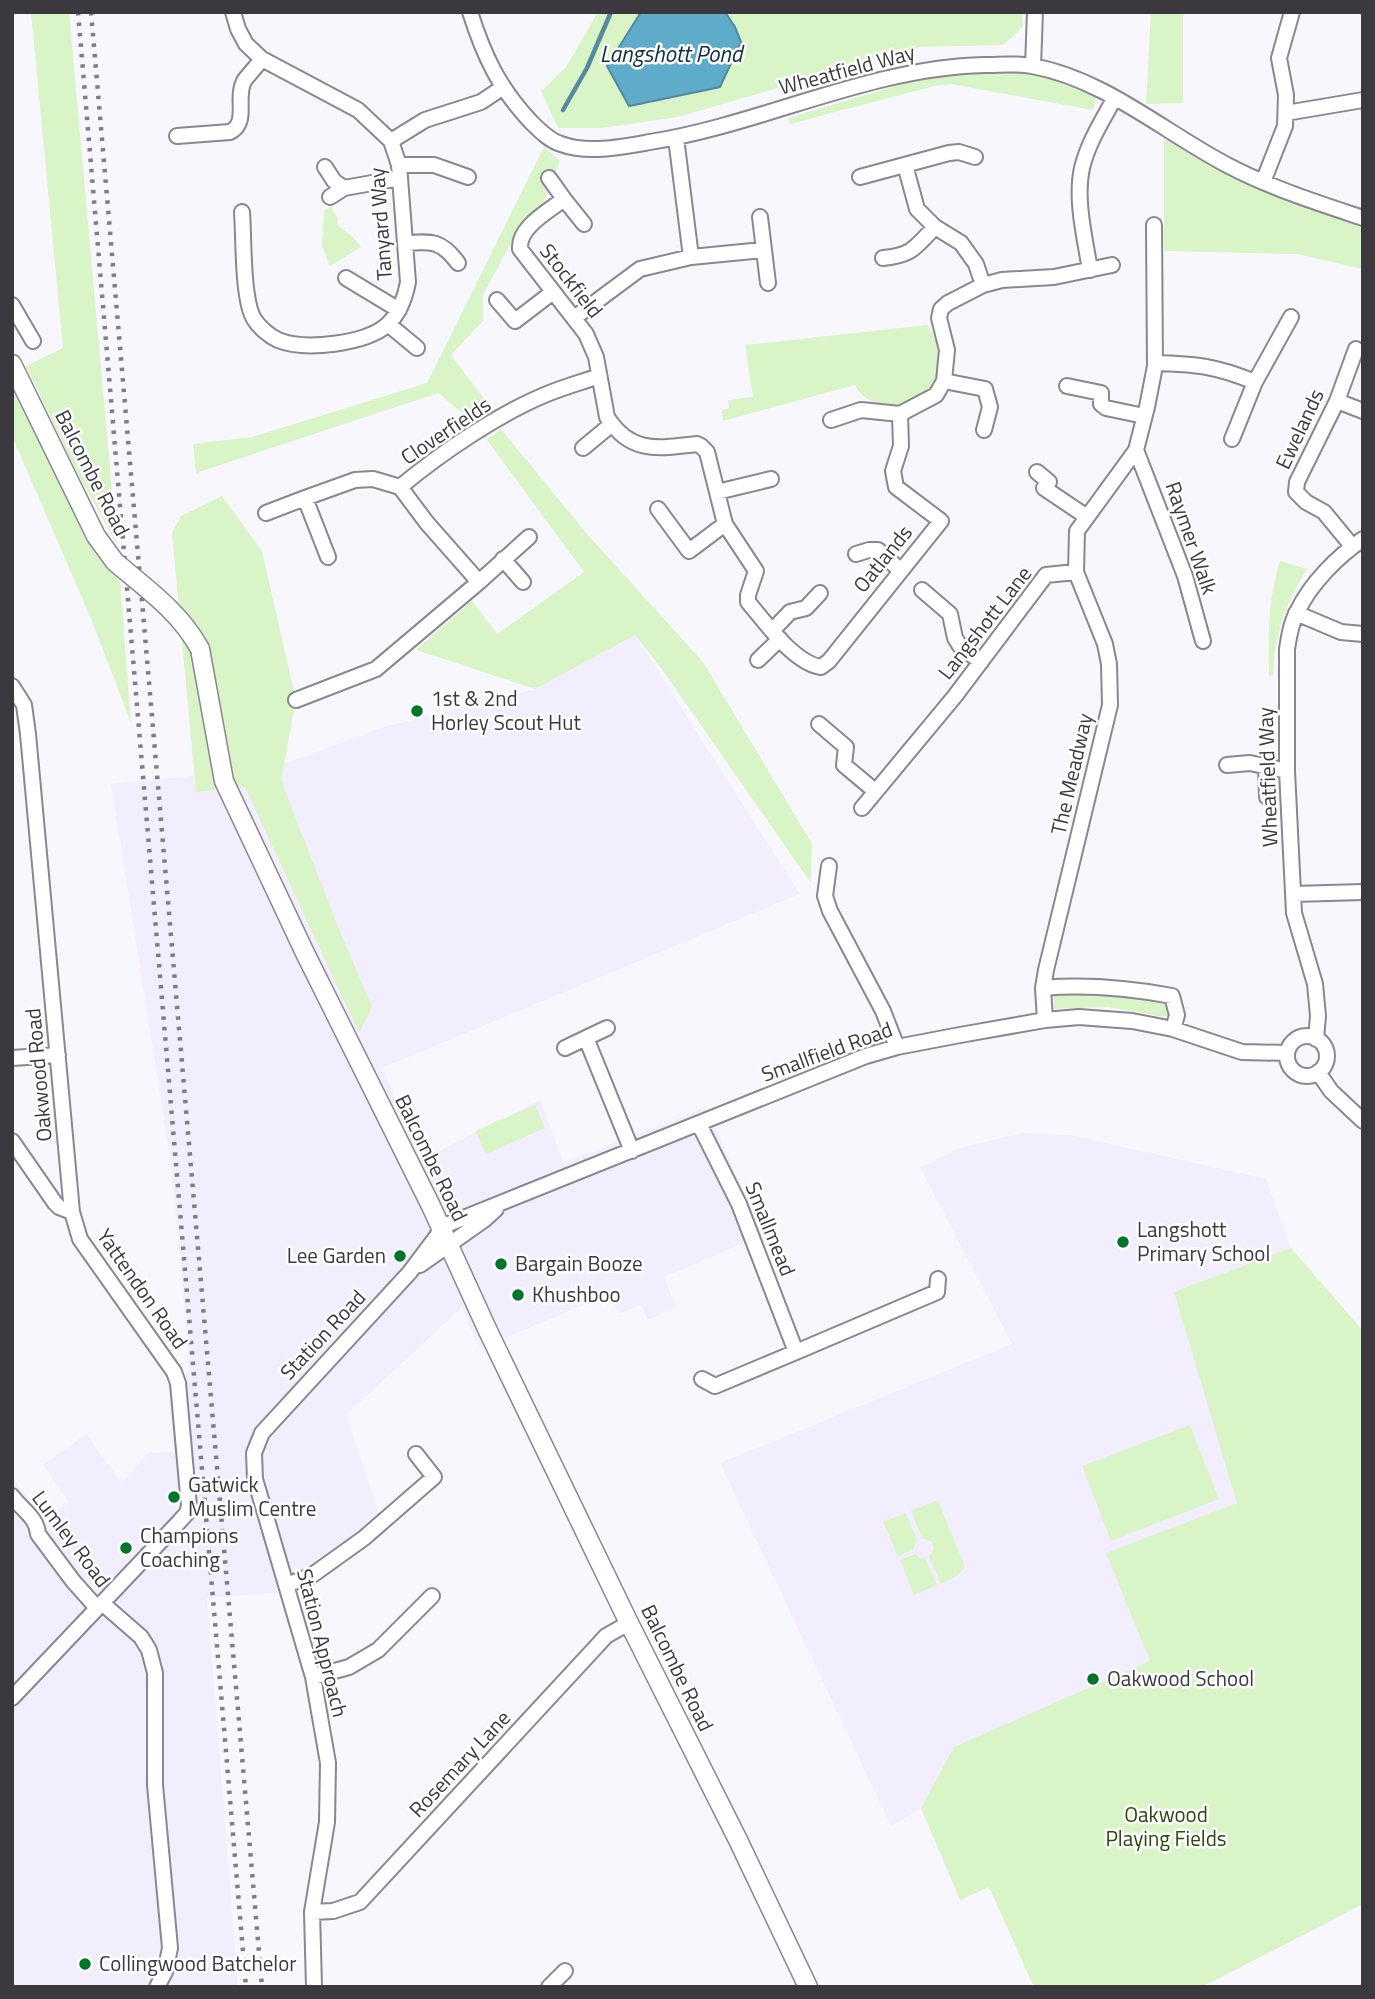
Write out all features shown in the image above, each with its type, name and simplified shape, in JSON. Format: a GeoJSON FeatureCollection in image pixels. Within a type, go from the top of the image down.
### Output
{"type":"FeatureCollection","features":[{"type":"Feature","properties":{"kind":"main road","name":"Balcombe Road"},"geometry":{"type":"LineString","coordinates":[[12,364],[96,537],[115,562],[174,612],[200,649],[224,781],[305,953],[441,1227],[629,1623],[808,1987]]}},
{"type":"Feature","properties":{"kind":"street","name":"Tanyard Way"},"geometry":{"type":"LineString","coordinates":[[233,12],[246,44],[262,59],[358,110],[391,141],[400,172],[407,243],[408,282],[398,310],[388,324],[368,337],[354,341],[295,345],[269,335],[255,321],[248,302],[242,212]]}},
{"type":"Feature","properties":{"kind":"street","name":"Wheatfield Way"},"geometry":{"type":"LineString","coordinates":[[470,12],[479,40],[502,88],[537,127],[562,145],[582,149],[618,147],[676,138],[726,127],[882,78],[951,66],[1033,66],[1084,83],[1229,166],[1263,182],[1363,218]]}},
{"type":"Feature","properties":{"kind":"street"},"geometry":{"type":"LineString","coordinates":[[1033,66],[1035,12]]}},
{"type":"Feature","properties":{"kind":"street"},"geometry":{"type":"LineString","coordinates":[[1263,182],[1285,126],[1286,95],[1279,58],[1292,12]]}},
{"type":"Feature","properties":{"kind":"street"},"geometry":{"type":"LineString","coordinates":[[177,136],[230,132],[237,129],[240,124],[240,98],[244,83],[262,59]]}},
{"type":"Feature","properties":{"kind":"street"},"geometry":{"type":"LineString","coordinates":[[391,141],[425,120],[481,102],[502,88]]}},
{"type":"Feature","properties":{"kind":"street"},"geometry":{"type":"LineString","coordinates":[[1090,270],[1081,209],[1082,169],[1095,132],[1114,99]]}},
{"type":"Feature","properties":{"kind":"street"},"geometry":{"type":"LineString","coordinates":[[1286,113],[1363,100]]}},
{"type":"Feature","properties":{"kind":"street"},"geometry":{"type":"LineString","coordinates":[[676,138],[691,257]]}},
{"type":"Feature","properties":{"kind":"street"},"geometry":{"type":"LineString","coordinates":[[860,177],[949,153],[959,152],[975,157]]}},
{"type":"Feature","properties":{"kind":"street"},"geometry":{"type":"LineString","coordinates":[[330,197],[344,188],[435,165],[468,177]]}},
{"type":"Feature","properties":{"kind":"street"},"geometry":{"type":"LineString","coordinates":[[905,165],[917,209],[935,227],[961,243],[976,264],[983,285]]}},
{"type":"Feature","properties":{"kind":"street"},"geometry":{"type":"LineString","coordinates":[[325,167],[334,181],[344,188]]}},
{"type":"Feature","properties":{"kind":"street"},"geometry":{"type":"LineString","coordinates":[[549,178],[584,224]]}},
{"type":"Feature","properties":{"kind":"street","name":"Stockfield"},"geometry":{"type":"LineString","coordinates":[[564,199],[523,232],[519,241],[520,249],[592,345],[607,417],[612,424]]}},
{"type":"Feature","properties":{"kind":"street"},"geometry":{"type":"LineString","coordinates":[[760,217],[768,283]]}},
{"type":"Feature","properties":{"kind":"street"},"geometry":{"type":"LineString","coordinates":[[1076,572],[1077,531],[1136,450],[1144,416],[1155,363],[1154,225]]}},
{"type":"Feature","properties":{"kind":"street"},"geometry":{"type":"LineString","coordinates":[[883,258],[904,256],[935,227]]}},
{"type":"Feature","properties":{"kind":"street"},"geometry":{"type":"LineString","coordinates":[[407,243],[441,244],[458,263]]}},
{"type":"Feature","properties":{"kind":"street"},"geometry":{"type":"LineString","coordinates":[[574,318],[639,269],[691,257],[763,250]]}},
{"type":"Feature","properties":{"kind":"street"},"geometry":{"type":"LineString","coordinates":[[831,420],[861,410],[900,414],[936,395],[944,381],[947,350],[939,318],[941,309],[948,303],[983,285],[1019,278],[1054,277],[1112,265]]}},
{"type":"Feature","properties":{"kind":"street"},"geometry":{"type":"LineString","coordinates":[[345,278],[398,310]]}},
{"type":"Feature","properties":{"kind":"street"},"geometry":{"type":"LineString","coordinates":[[498,300],[515,321],[553,292]]}},
{"type":"Feature","properties":{"kind":"street"},"geometry":{"type":"LineString","coordinates":[[12,305],[33,341]]}},
{"type":"Feature","properties":{"kind":"street"},"geometry":{"type":"LineString","coordinates":[[1232,439],[1255,382],[1291,317]]}},
{"type":"Feature","properties":{"kind":"street"},"geometry":{"type":"LineString","coordinates":[[388,324],[416,348]]}},
{"type":"Feature","properties":{"kind":"street","name":"Ewelands"},"geometry":{"type":"LineString","coordinates":[[1356,349],[1337,401],[1297,482],[1296,492],[1324,512],[1358,543]]}},
{"type":"Feature","properties":{"kind":"street"},"geometry":{"type":"LineString","coordinates":[[1155,363],[1193,364],[1224,369],[1255,382]]}},
{"type":"Feature","properties":{"kind":"street","name":"Cloverfields"},"geometry":{"type":"LineString","coordinates":[[479,582],[400,488],[448,451],[527,403],[599,376]]}},
{"type":"Feature","properties":{"kind":"street"},"geometry":{"type":"LineString","coordinates":[[944,381],[985,389],[990,407],[984,430]]}},
{"type":"Feature","properties":{"kind":"street"},"geometry":{"type":"LineString","coordinates":[[1067,386],[1101,393],[1101,404],[1106,408],[1144,416]]}},
{"type":"Feature","properties":{"kind":"street"},"geometry":{"type":"LineString","coordinates":[[1337,401],[1363,411]]}},
{"type":"Feature","properties":{"kind":"street","name":"Oatlands"},"geometry":{"type":"LineString","coordinates":[[776,635],[813,666],[821,667],[829,661],[941,520],[896,487],[892,471],[901,446],[900,414]]}},
{"type":"Feature","properties":{"kind":"street"},"geometry":{"type":"LineString","coordinates":[[583,447],[612,424],[628,438],[647,447],[666,449],[697,444],[702,446],[707,452],[725,524],[756,571],[748,602],[776,635]]}},
{"type":"Feature","properties":{"kind":"street","name":"Raymer Walk"},"geometry":{"type":"LineString","coordinates":[[1136,450],[1185,576],[1203,641]]}},
{"type":"Feature","properties":{"kind":"street"},"geometry":{"type":"LineString","coordinates":[[1037,472],[1049,482],[1044,488],[1087,517]]}},
{"type":"Feature","properties":{"kind":"street"},"geometry":{"type":"LineString","coordinates":[[266,513],[355,480],[373,479],[400,488]]}},
{"type":"Feature","properties":{"kind":"street"},"geometry":{"type":"LineString","coordinates":[[717,492],[771,479]]}},
{"type":"Feature","properties":{"kind":"street"},"geometry":{"type":"LineString","coordinates":[[305,498],[328,557]]}},
{"type":"Feature","properties":{"kind":"street"},"geometry":{"type":"LineString","coordinates":[[658,509],[689,551],[725,524]]}},
{"type":"Feature","properties":{"kind":"street"},"geometry":{"type":"LineString","coordinates":[[296,699],[376,669],[529,537]]}},
{"type":"Feature","properties":{"kind":"street","name":"Wheatfield Way"},"geometry":{"type":"LineString","coordinates":[[1316,1039],[1318,1016],[1315,984],[1294,913],[1286,771],[1287,649],[1296,613],[1321,577],[1358,543]]}},
{"type":"Feature","properties":{"kind":"street"},"geometry":{"type":"LineString","coordinates":[[856,554],[878,550],[901,570]]}},
{"type":"Feature","properties":{"kind":"street"},"geometry":{"type":"LineString","coordinates":[[503,559],[523,582]]}},
{"type":"Feature","properties":{"kind":"street","name":"Langshott Lane"},"geometry":{"type":"LineString","coordinates":[[862,808],[956,696],[1046,575],[1076,572]]}},
{"type":"Feature","properties":{"kind":"street","name":"The Meadway"},"geometry":{"type":"LineString","coordinates":[[1045,1020],[1043,988],[1110,705],[1109,664],[1105,643],[1076,572]]}},
{"type":"Feature","properties":{"kind":"street"},"geometry":{"type":"LineString","coordinates":[[922,590],[950,614],[955,638],[960,646],[981,662]]}},
{"type":"Feature","properties":{"kind":"street"},"geometry":{"type":"LineString","coordinates":[[758,660],[790,612],[806,608],[820,593]]}},
{"type":"Feature","properties":{"kind":"street"},"geometry":{"type":"LineString","coordinates":[[1296,613],[1341,632],[1363,634]]}},
{"type":"Feature","properties":{"kind":"street","name":"Oakwood Road"},"geometry":{"type":"LineString","coordinates":[[12,686],[24,705],[28,734],[72,1212]]}},
{"type":"Feature","properties":{"kind":"street"},"geometry":{"type":"LineString","coordinates":[[819,724],[846,747],[844,765],[875,792]]}},
{"type":"Feature","properties":{"kind":"street"},"geometry":{"type":"LineString","coordinates":[[1227,765],[1250,763],[1286,771]]}},
{"type":"Feature","properties":{"kind":"street"},"geometry":{"type":"LineString","coordinates":[[1266,766],[1266,797]]}},
{"type":"Feature","properties":{"kind":"street"},"geometry":{"type":"LineString","coordinates":[[829,866],[825,896],[830,911],[883,1011],[897,1047]]}},
{"type":"Feature","properties":{"kind":"street"},"geometry":{"type":"LineString","coordinates":[[1293,894],[1363,892]]}},
{"type":"Feature","properties":{"kind":"street"},"geometry":{"type":"LineString","coordinates":[[1043,988],[1094,985],[1172,996],[1177,1015],[1173,1029]]}},
{"type":"Feature","properties":{"kind":"street","name":"Smallfield Road"},"geometry":{"type":"LineString","coordinates":[[441,1227],[866,1056],[897,1047],[1045,1020],[1094,1017],[1173,1029],[1231,1050],[1287,1052]]}},
{"type":"Feature","properties":{"kind":"street"},"geometry":{"type":"LineString","coordinates":[[565,1048],[607,1028]]}},
{"type":"Feature","properties":{"kind":"street"},"geometry":{"type":"LineString","coordinates":[[1309,1037],[1316,1039],[1324,1047],[1325,1064],[1318,1072],[1306,1076],[1294,1071],[1287,1059],[1287,1052],[1295,1040],[1309,1037]]}},
{"type":"Feature","properties":{"kind":"street"},"geometry":{"type":"LineString","coordinates":[[586,1038],[632,1151]]}},
{"type":"Feature","properties":{"kind":"street"},"geometry":{"type":"LineString","coordinates":[[12,1058],[58,1055]]}},
{"type":"Feature","properties":{"kind":"street"},"geometry":{"type":"LineString","coordinates":[[1318,1072],[1331,1091],[1363,1121]]}},
{"type":"Feature","properties":{"kind":"street","name":"Smallmead"},"geometry":{"type":"LineString","coordinates":[[699,1124],[739,1204],[796,1352]]}},
{"type":"Feature","properties":{"kind":"street","name":"Yattendon Road"},"geometry":{"type":"LineString","coordinates":[[12,1140],[55,1203],[72,1212],[80,1239],[177,1377],[189,1506],[187,1513],[100,1605]]}},
{"type":"Feature","properties":{"kind":"street"},"geometry":{"type":"LineString","coordinates":[[410,1272],[488,1217],[500,1205]]}},
{"type":"Feature","properties":{"kind":"street","name":"Station Road"},"geometry":{"type":"LineString","coordinates":[[255,1479],[254,1452],[262,1433],[410,1272],[441,1227]]}},
{"type":"Feature","properties":{"kind":"street"},"geometry":{"type":"LineString","coordinates":[[709,1382],[796,1352],[938,1286]]}},
{"type":"Feature","properties":{"kind":"street"},"geometry":{"type":"LineString","coordinates":[[286,1585],[311,1576],[364,1538],[434,1477],[415,1454]]}},
{"type":"Feature","properties":{"kind":"street","name":"Station Approach"},"geometry":{"type":"LineString","coordinates":[[255,1479],[313,1677],[328,1763],[327,1822],[312,1912],[314,1987]]}},
{"type":"Feature","properties":{"kind":"street","name":"Lumley Road"},"geometry":{"type":"LineString","coordinates":[[17,1502],[28,1512],[37,1526],[38,1534],[73,1581],[141,1637],[153,1661],[155,1785],[170,1948],[165,1972],[157,1987]]}},
{"type":"Feature","properties":{"kind":"street"},"geometry":{"type":"LineString","coordinates":[[313,1677],[349,1667],[378,1650],[432,1596]]}},
{"type":"Feature","properties":{"kind":"street"},"geometry":{"type":"LineString","coordinates":[[12,1698],[100,1605]]}},
{"type":"Feature","properties":{"kind":"street","name":"Rosemary Lane"},"geometry":{"type":"LineString","coordinates":[[312,1912],[333,1911],[359,1902],[606,1636],[629,1623]]}},
{"type":"Feature","properties":{"kind":"street"},"geometry":{"type":"LineString","coordinates":[[551,1986],[565,1971]]}},
{"type":"Feature","properties":{"kind":"shaded area"},"geometry":{"type":"Polygon","coordinates":[[[635,635],[800,894],[382,1068],[425,1158],[540,1100],[564,1163],[707,1107],[762,1235],[664,1277],[676,1307],[648,1320],[641,1305],[619,1314],[609,1294],[479,1349],[462,1307],[346,1415],[386,1533],[304,1591],[207,1598],[238,1987],[12,1987],[12,1477],[43,1519],[69,1502],[43,1465],[86,1434],[122,1483],[148,1453],[173,1451],[168,1383],[190,1373],[172,1170],[111,784],[273,768],[384,727],[535,689],[635,635]]]}},
{"type":"Feature","properties":{"kind":"shaded area","name":"Oakwood School"},"geometry":{"type":"Polygon","coordinates":[[[1021,1133],[1071,1135],[1266,1179],[1291,1248],[1363,1331],[1363,1904],[1202,1987],[1034,1987],[989,1887],[960,1900],[921,1808],[891,1826],[720,1463],[1012,1344],[920,1168],[960,1148],[1021,1133]]]}},
{"type":"Feature","properties":{"kind":"green space"},"geometry":{"type":"Polygon","coordinates":[[[31,12],[69,12],[117,545],[76,470],[26,366],[63,348],[31,12]]]}},
{"type":"Feature","properties":{"kind":"green space"},"geometry":{"type":"Polygon","coordinates":[[[598,12],[1022,12],[1023,27],[1003,45],[919,47],[678,117],[602,128],[558,128],[541,91],[566,67],[598,12]]]}},
{"type":"Feature","properties":{"kind":"green space"},"geometry":{"type":"Polygon","coordinates":[[[1151,12],[1183,12],[1183,103],[1146,104],[1151,12]]]}},
{"type":"Feature","properties":{"kind":"green space"},"geometry":{"type":"Polygon","coordinates":[[[976,70],[1030,72],[1071,86],[1096,98],[1093,110],[951,84],[938,85],[790,124],[788,118],[899,85],[976,70]]]}},
{"type":"Feature","properties":{"kind":"green space"},"geometry":{"type":"Polygon","coordinates":[[[1164,138],[1208,165],[1253,186],[1363,225],[1363,269],[1297,254],[1164,251],[1164,138]]]}},
{"type":"Feature","properties":{"kind":"green space"},"geometry":{"type":"Polygon","coordinates":[[[544,147],[560,161],[544,202],[516,234],[483,295],[483,321],[451,355],[491,408],[472,421],[438,393],[196,473],[193,444],[252,437],[427,383],[544,147]]]}},
{"type":"Feature","properties":{"kind":"green space"},"geometry":{"type":"Polygon","coordinates":[[[331,206],[338,219],[337,225],[361,247],[330,266],[322,246],[324,211],[331,206]]]}},
{"type":"Feature","properties":{"kind":"green space"},"geometry":{"type":"Polygon","coordinates":[[[927,325],[936,340],[937,348],[933,390],[902,404],[889,406],[869,400],[855,385],[723,421],[722,410],[729,408],[728,400],[753,397],[745,345],[927,325]]]}},
{"type":"Feature","properties":{"kind":"green space"},"geometry":{"type":"Polygon","coordinates":[[[12,378],[96,555],[120,580],[131,723],[92,621],[12,436],[12,378]]]}},
{"type":"Feature","properties":{"kind":"green space"},"geometry":{"type":"Polygon","coordinates":[[[501,429],[587,534],[703,662],[812,844],[811,883],[664,672],[635,635],[535,689],[416,650],[472,601],[497,634],[584,572],[487,440],[501,429]]]}},
{"type":"Feature","properties":{"kind":"green space"},"geometry":{"type":"Polygon","coordinates":[[[222,496],[262,551],[296,700],[281,780],[372,1007],[359,1033],[245,787],[196,792],[172,533],[181,516],[222,496]]]}},
{"type":"Feature","properties":{"kind":"green space"},"geometry":{"type":"Polygon","coordinates":[[[1280,561],[1307,569],[1283,620],[1276,646],[1273,675],[1269,676],[1271,603],[1280,561]]]}},
{"type":"Feature","properties":{"kind":"green space"},"geometry":{"type":"Polygon","coordinates":[[[1111,993],[1167,1000],[1171,1007],[1169,1015],[1164,1017],[1107,1007],[1054,1009],[1054,995],[1111,993]]]}},
{"type":"Feature","properties":{"kind":"green space"},"geometry":{"type":"Polygon","coordinates":[[[535,1105],[545,1128],[486,1154],[475,1131],[535,1105]]]}},
{"type":"Feature","properties":{"kind":"green space","name":"Oakwood Playing Fields"},"geometry":{"type":"Polygon","coordinates":[[[1291,1248],[1363,1331],[1363,1904],[1202,1987],[1034,1987],[989,1887],[960,1900],[921,1808],[954,1747],[1150,1661],[1106,1553],[1237,1503],[1174,1292],[1291,1248]]]}},
{"type":"Feature","properties":{"kind":"green space"},"geometry":{"type":"Polygon","coordinates":[[[1190,1425],[1219,1499],[1111,1541],[1082,1466],[1190,1425]]]}},
{"type":"Feature","properties":{"kind":"green space"},"geometry":{"type":"Polygon","coordinates":[[[938,1500],[965,1567],[957,1576],[941,1584],[929,1557],[934,1549],[932,1542],[922,1538],[911,1511],[938,1500]]]}},
{"type":"Feature","properties":{"kind":"green space"},"geometry":{"type":"Polygon","coordinates":[[[906,1513],[917,1540],[913,1550],[898,1556],[883,1522],[906,1513]]]}},
{"type":"Feature","properties":{"kind":"green space"},"geometry":{"type":"Polygon","coordinates":[[[915,1554],[925,1558],[937,1585],[914,1595],[900,1560],[915,1554]]]}},
{"type":"Feature","properties":{"kind":"water","name":"Langshott Pond"},"geometry":{"type":"Polygon","coordinates":[[[641,12],[725,12],[741,42],[720,87],[629,106],[607,66],[641,12]]]}},
{"type":"Feature","properties":{"kind":"waterway"},"geometry":{"type":"LineString","coordinates":[[563,110],[587,68],[611,12]]}},
{"type":"Feature","properties":{"kind":"railway"},"geometry":{"type":"LineString","coordinates":[[78,12],[246,1987]]}},
{"type":"Feature","properties":{"kind":"railway"},"geometry":{"type":"LineString","coordinates":[[91,12],[262,1987]]}},
{"type":"Feature","properties":{"kind":"place","name":"1st & 2nd Horley Scout Hut"},"geometry":{"type":"Point","coordinates":[417,711]}},
{"type":"Feature","properties":{"kind":"place","name":"Langshott Primary School"},"geometry":{"type":"Point","coordinates":[1123,1242]}},
{"type":"Feature","properties":{"kind":"place","name":"Lee Garden"},"geometry":{"type":"Point","coordinates":[400,1256]}},
{"type":"Feature","properties":{"kind":"place","name":"Bargain Booze"},"geometry":{"type":"Point","coordinates":[501,1264]}},
{"type":"Feature","properties":{"kind":"place","name":"Khushboo"},"geometry":{"type":"Point","coordinates":[518,1295]}},
{"type":"Feature","properties":{"kind":"place","name":"Gatwick Muslim Centre"},"geometry":{"type":"Point","coordinates":[174,1497]}},
{"type":"Feature","properties":{"kind":"place","name":"Champions Coaching"},"geometry":{"type":"Point","coordinates":[126,1548]}},
{"type":"Feature","properties":{"kind":"place","name":"Oakwood School"},"geometry":{"type":"Point","coordinates":[1093,1679]}},
{"type":"Feature","properties":{"kind":"place","name":"Collingwood Batchelor"},"geometry":{"type":"Point","coordinates":[85,1964]}}]}
